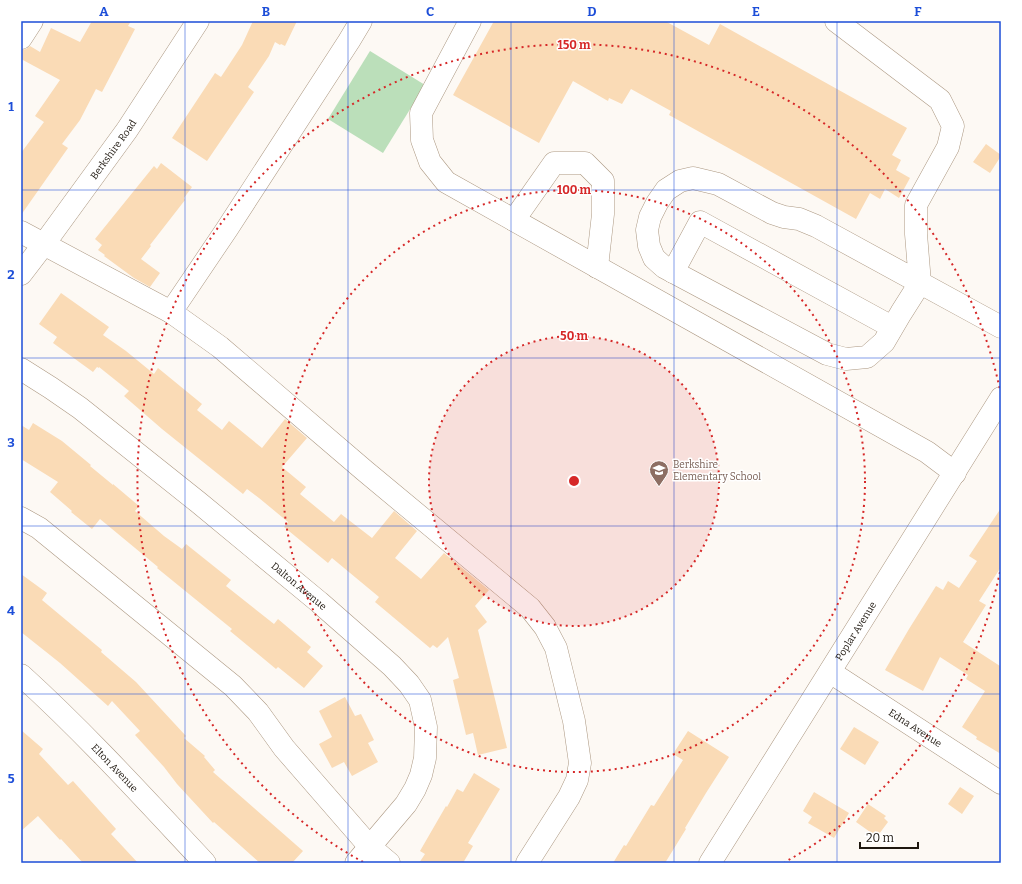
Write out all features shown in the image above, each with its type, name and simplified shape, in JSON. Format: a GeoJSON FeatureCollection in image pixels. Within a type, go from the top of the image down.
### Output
{"type":"FeatureCollection","features":[{"type":"Feature","properties":{"kind":"street"},"geometry":{"type":"LineString","coordinates":[[21,38],[32,21]]}},
{"type":"Feature","properties":{"kind":"street","name":"Berkshire Road"},"geometry":{"type":"LineString","coordinates":[[21,274],[127,130],[198,21]]}},
{"type":"Feature","properties":{"kind":"street"},"geometry":{"type":"LineString","coordinates":[[171,312],[227,229],[361,21]]}},
{"type":"Feature","properties":{"kind":"street"},"geometry":{"type":"LineString","coordinates":[[470,21],[421,113],[422,140],[430,162],[446,182],[927,452],[954,473]]}},
{"type":"Feature","properties":{"kind":"street"},"geometry":{"type":"LineString","coordinates":[[836,21],[940,100],[953,126],[948,147],[916,205],[916,234],[920,283],[884,342],[867,357],[846,359],[827,354],[673,272],[664,267],[654,258],[649,246],[647,230],[650,217],[666,190],[680,181],[693,178],[718,184],[772,213],[784,217],[799,219],[816,226],[920,283],[1001,327]]}},
{"type":"Feature","properties":{"kind":"street"},"geometry":{"type":"LineString","coordinates":[[514,220],[554,163],[585,163],[603,181],[603,214],[597,267]]}},
{"type":"Feature","properties":{"kind":"street"},"geometry":{"type":"LineString","coordinates":[[673,272],[700,222],[892,328]]}},
{"type":"Feature","properties":{"kind":"street"},"geometry":{"type":"LineString","coordinates":[[21,232],[171,312],[220,347],[365,471],[530,608],[545,626],[556,648],[574,721],[580,763],[577,780],[569,797],[527,863]]}},
{"type":"Feature","properties":{"kind":"street","name":"Dalton Avenue"},"geometry":{"type":"LineString","coordinates":[[21,369],[80,408],[192,497],[319,602],[392,666],[409,684],[420,700],[426,727],[425,758],[415,790],[406,804],[356,863]]}},
{"type":"Feature","properties":{"kind":"street","name":"Poplar Avenue"},"geometry":{"type":"LineString","coordinates":[[710,863],[1001,398]]}},
{"type":"Feature","properties":{"kind":"street"},"geometry":{"type":"LineString","coordinates":[[21,518],[39,528],[233,686],[258,712],[284,748],[370,847],[389,863]]}},
{"type":"Feature","properties":{"kind":"street","name":"Edna Avenue"},"geometry":{"type":"LineString","coordinates":[[830,672],[1001,783]]}},
{"type":"Feature","properties":{"kind":"street","name":"Elton Avenue"},"geometry":{"type":"LineString","coordinates":[[21,675],[56,707],[205,863]]}},
{"type":"Feature","properties":{"kind":"green space"},"geometry":{"type":"Polygon","coordinates":[[[370,51],[425,85],[383,153],[328,119],[370,51]]]}},
{"type":"Feature","properties":{"kind":"building"},"geometry":{"type":"Polygon","coordinates":[[[92,21],[131,21],[128,26],[135,29],[102,92],[96,89],[80,120],[62,144],[68,148],[21,215],[21,153],[44,122],[35,116],[60,80],[21,59],[21,50],[30,46],[40,52],[51,28],[80,42],[92,21]]]}},
{"type":"Feature","properties":{"kind":"building"},"geometry":{"type":"Polygon","coordinates":[[[253,21],[297,21],[285,46],[275,42],[269,56],[248,87],[254,92],[207,161],[172,138],[215,73],[221,77],[242,45],[253,21]]]}},
{"type":"Feature","properties":{"kind":"building"},"geometry":{"type":"Polygon","coordinates":[[[494,21],[665,21],[709,45],[720,24],[907,128],[892,155],[901,160],[896,170],[910,178],[899,198],[885,189],[880,199],[870,193],[856,219],[669,115],[671,111],[631,89],[622,104],[609,98],[608,101],[573,81],[539,143],[453,95],[494,21]]]}},
{"type":"Feature","properties":{"kind":"building"},"geometry":{"type":"Polygon","coordinates":[[[986,144],[1001,155],[990,173],[973,162],[986,144]]]}},
{"type":"Feature","properties":{"kind":"building"},"geometry":{"type":"Polygon","coordinates":[[[161,163],[192,187],[184,198],[185,200],[141,259],[160,273],[150,287],[134,278],[104,256],[105,255],[98,250],[102,245],[95,239],[154,166],[157,169],[161,163]]]}},
{"type":"Feature","properties":{"kind":"building"},"geometry":{"type":"Polygon","coordinates":[[[61,293],[109,327],[103,335],[126,351],[154,374],[158,368],[202,404],[197,410],[222,430],[229,421],[262,448],[285,419],[307,438],[282,467],[306,487],[300,494],[334,522],[341,514],[372,538],[394,511],[417,531],[395,558],[421,579],[444,553],[489,590],[475,606],[487,622],[478,630],[507,748],[478,755],[473,733],[466,735],[453,680],[459,678],[448,637],[437,648],[433,645],[430,648],[375,602],[379,597],[332,558],[328,563],[284,527],[288,522],[259,498],[247,489],[243,494],[162,429],[124,396],[129,391],[99,367],[97,367],[93,372],[53,343],[57,337],[39,324],[61,293]]]}},
{"type":"Feature","properties":{"kind":"building"},"geometry":{"type":"Polygon","coordinates":[[[33,423],[62,441],[139,506],[135,511],[164,536],[182,549],[186,544],[231,580],[226,586],[274,624],[278,619],[311,647],[307,652],[323,666],[304,688],[278,667],[276,669],[230,631],[232,629],[100,519],[92,529],[50,492],[58,482],[21,459],[21,425],[29,430],[33,423]]]}},
{"type":"Feature","properties":{"kind":"building"},"geometry":{"type":"Polygon","coordinates":[[[1001,508],[1001,567],[979,601],[986,605],[963,642],[1000,666],[1001,665],[1001,754],[976,739],[977,737],[962,727],[985,691],[966,679],[968,675],[940,657],[923,691],[885,670],[936,586],[943,590],[948,581],[959,588],[977,561],[969,556],[1001,508]]]}},
{"type":"Feature","properties":{"kind":"building"},"geometry":{"type":"Polygon","coordinates":[[[21,574],[47,593],[42,600],[102,650],[101,652],[136,682],[186,736],[184,738],[205,756],[204,757],[215,770],[213,772],[303,851],[292,863],[260,863],[214,822],[213,823],[135,735],[140,731],[112,701],[108,706],[60,663],[21,632],[21,574]]]}},
{"type":"Feature","properties":{"kind":"building"},"geometry":{"type":"Polygon","coordinates":[[[345,697],[355,716],[361,714],[374,740],[368,743],[378,762],[352,776],[344,762],[332,768],[319,744],[332,737],[319,711],[345,697]]]}},
{"type":"Feature","properties":{"kind":"building"},"geometry":{"type":"Polygon","coordinates":[[[854,727],[879,742],[865,765],[840,749],[854,727]]]}},
{"type":"Feature","properties":{"kind":"building"},"geometry":{"type":"Polygon","coordinates":[[[21,730],[43,749],[39,754],[68,785],[73,781],[116,829],[111,834],[138,863],[83,863],[38,816],[21,831],[21,730]]]}},
{"type":"Feature","properties":{"kind":"building"},"geometry":{"type":"Polygon","coordinates":[[[688,731],[729,757],[665,863],[613,863],[624,845],[626,846],[651,805],[654,806],[683,760],[673,754],[688,731]]]}},
{"type":"Feature","properties":{"kind":"building"},"geometry":{"type":"Polygon","coordinates":[[[474,773],[500,789],[468,843],[473,846],[463,863],[419,863],[425,854],[420,851],[446,806],[447,807],[457,789],[463,792],[474,773]]]}},
{"type":"Feature","properties":{"kind":"building"},"geometry":{"type":"Polygon","coordinates":[[[960,787],[974,796],[962,814],[948,804],[960,787]]]}},
{"type":"Feature","properties":{"kind":"building"},"geometry":{"type":"Polygon","coordinates":[[[814,792],[849,813],[834,838],[808,823],[812,817],[803,811],[814,792]]]}},
{"type":"Feature","properties":{"kind":"building"},"geometry":{"type":"Polygon","coordinates":[[[868,804],[886,816],[884,818],[888,822],[879,834],[875,831],[873,834],[856,822],[868,804]]]}},
{"type":"Feature","properties":{"kind":"place","name":"Berkshire Elementary School"},"geometry":{"type":"Point","coordinates":[659,487]}}]}
